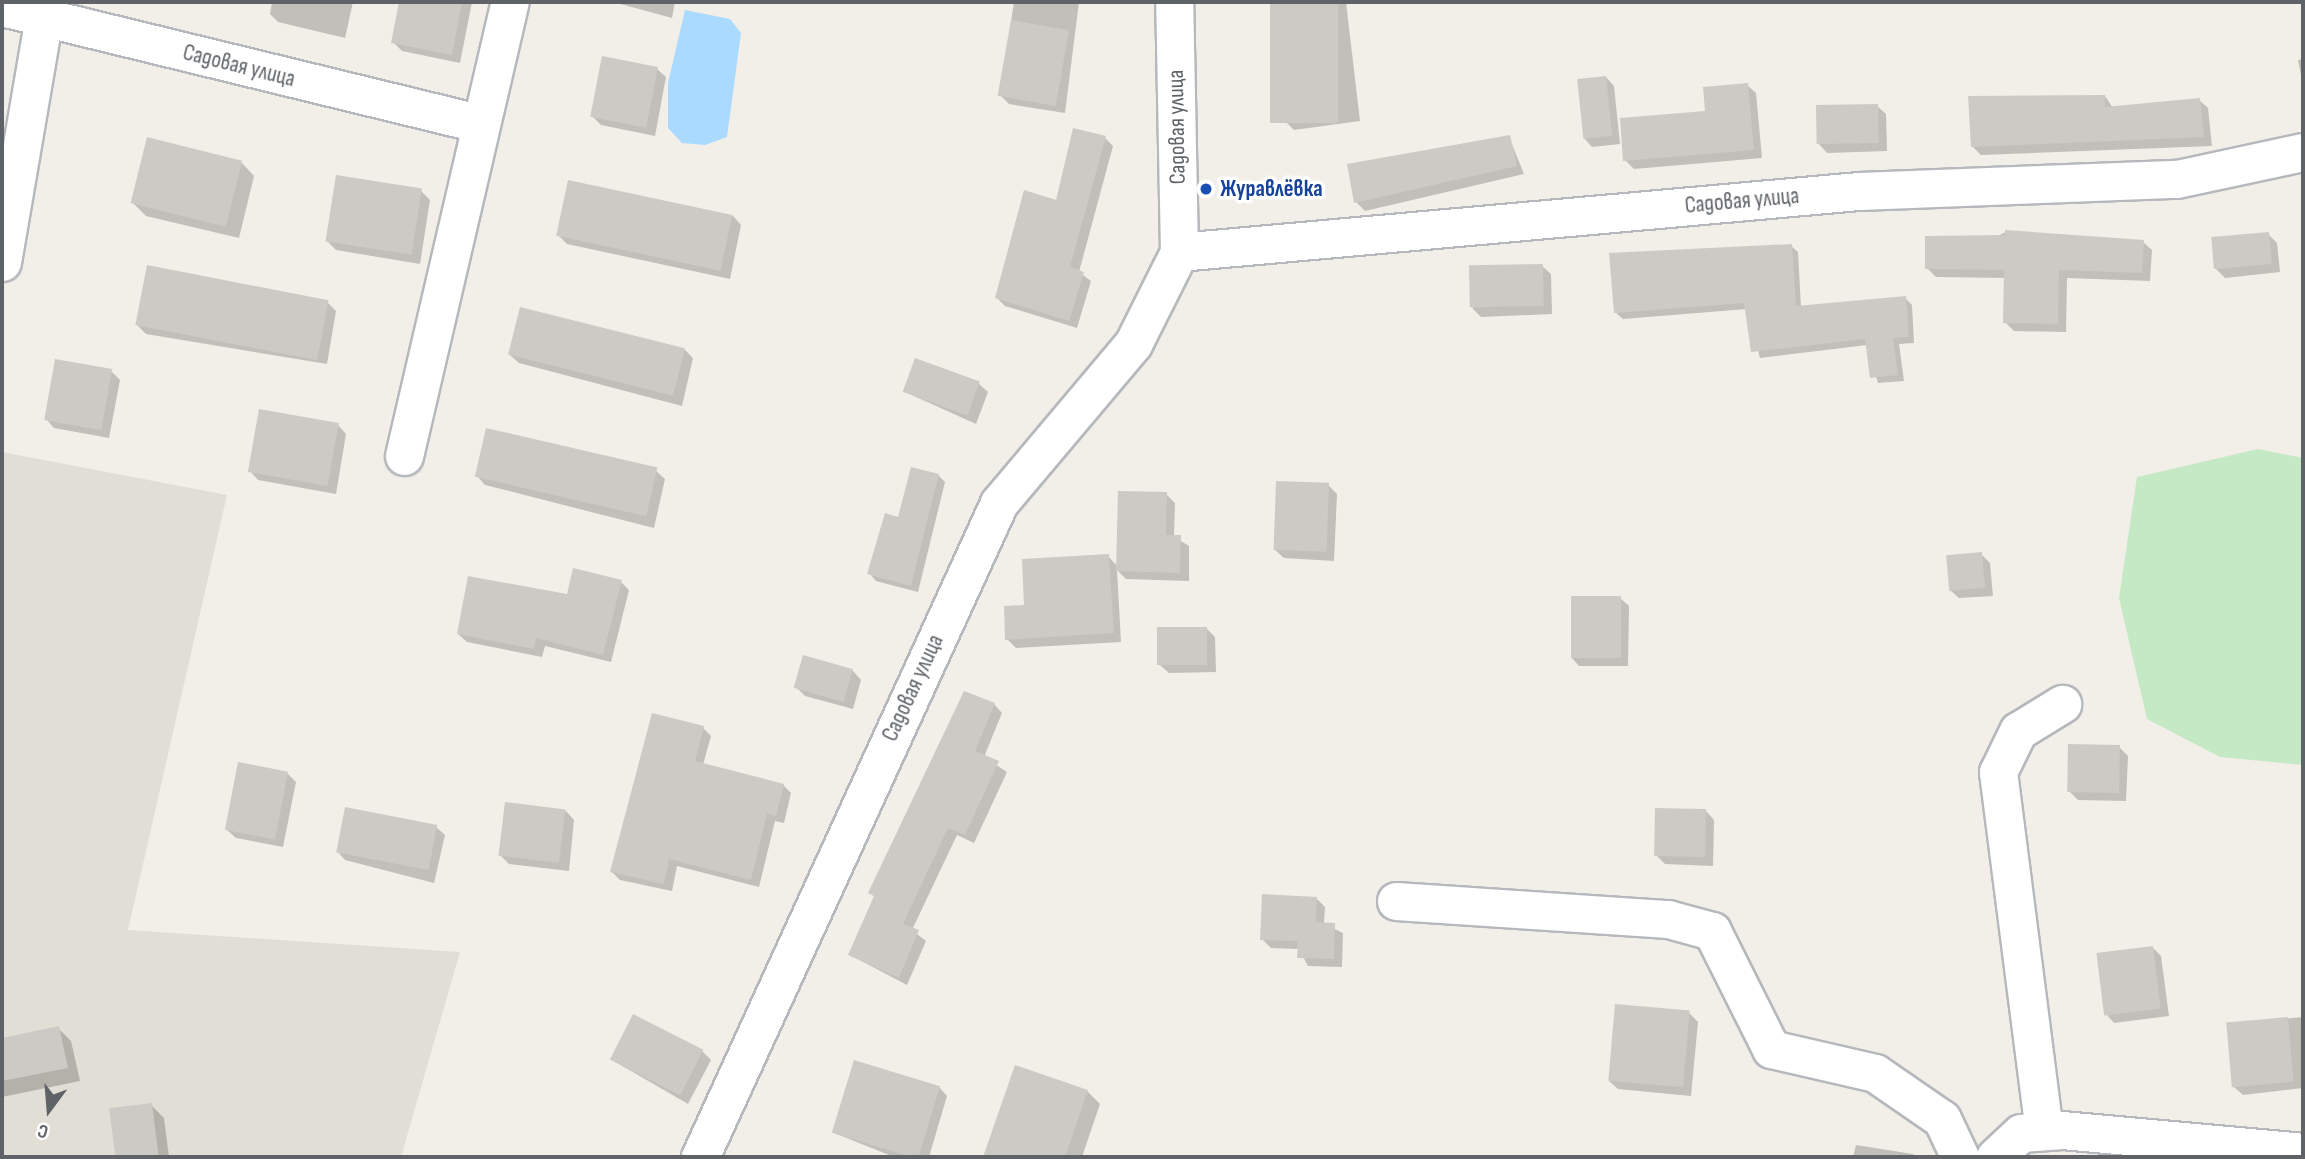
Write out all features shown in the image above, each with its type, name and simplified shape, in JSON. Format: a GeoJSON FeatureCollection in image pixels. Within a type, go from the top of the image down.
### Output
{"type":"FeatureCollection","features":[{"type":"Feature","properties":{"kind":"street"},"geometry":{"type":"LineString","coordinates":[[404,456],[477,123],[510,2]]}},
{"type":"Feature","properties":{"kind":"street","name":"Садовая улица"},"geometry":{"type":"LineString","coordinates":[[700,1157],[999,503],[1133,344],[1179,251],[1174,2]]}},
{"type":"Feature","properties":{"kind":"street","name":"Садовая улица"},"geometry":{"type":"LineString","coordinates":[[2,7],[44,18],[102,16],[477,123]]}},
{"type":"Feature","properties":{"kind":"street"},"geometry":{"type":"LineString","coordinates":[[2,262],[44,18]]}},
{"type":"Feature","properties":{"kind":"street","name":"Садовая улица"},"geometry":{"type":"LineString","coordinates":[[1179,251],[1859,191],[2177,179],[2303,152]]}},
{"type":"Feature","properties":{"kind":"street"},"geometry":{"type":"LineString","coordinates":[[2044,1132],[1998,772],[2018,731],[2062,704]]}},
{"type":"Feature","properties":{"kind":"street"},"geometry":{"type":"LineString","coordinates":[[1396,901],[1668,919],[1712,931],[1771,1049],[1875,1073],[1942,1119],[1960,1157]]}},
{"type":"Feature","properties":{"kind":"street"},"geometry":{"type":"LineString","coordinates":[[1995,1157],[2021,1133],[2044,1132],[2303,1152]]}},
{"type":"Feature","properties":{"kind":"shaded area"},"geometry":{"type":"Polygon","coordinates":[[[2,452],[227,495],[128,930],[460,952],[401,1157],[2,1157],[2,452]]]}},
{"type":"Feature","properties":{"kind":"green space"},"geometry":{"type":"Polygon","coordinates":[[[2258,449],[2303,458],[2303,765],[2220,757],[2147,719],[2119,598],[2137,477],[2258,449]]]}},
{"type":"Feature","properties":{"kind":"water"},"geometry":{"type":"Polygon","coordinates":[[[685,10],[730,19],[741,33],[727,137],[705,145],[682,143],[668,128],[668,83],[685,10]]]}},
{"type":"Feature","properties":{"kind":"building"},"geometry":{"type":"Polygon","coordinates":[[[399,2],[462,2],[452,55],[391,43],[399,2]]]}},
{"type":"Feature","properties":{"kind":"building"},"geometry":{"type":"Polygon","coordinates":[[[1270,2],[1338,2],[1338,123],[1270,123],[1270,2]]]}},
{"type":"Feature","properties":{"kind":"building"},"geometry":{"type":"Polygon","coordinates":[[[1011,20],[1069,30],[1056,106],[998,96],[1011,20]]]}},
{"type":"Feature","properties":{"kind":"building"},"geometry":{"type":"Polygon","coordinates":[[[602,56],[658,67],[646,128],[590,117],[602,56]]]}},
{"type":"Feature","properties":{"kind":"building"},"geometry":{"type":"Polygon","coordinates":[[[1606,76],[1612,136],[1583,139],[1577,79],[1606,76]]]}},
{"type":"Feature","properties":{"kind":"building"},"geometry":{"type":"Polygon","coordinates":[[[1748,83],[1754,150],[1623,161],[1620,118],[1705,111],[1703,87],[1748,83]]]}},
{"type":"Feature","properties":{"kind":"building"},"geometry":{"type":"Polygon","coordinates":[[[2105,95],[2105,107],[2200,98],[2204,137],[1971,147],[1968,96],[2105,95]]]}},
{"type":"Feature","properties":{"kind":"building"},"geometry":{"type":"Polygon","coordinates":[[[1878,104],[1879,143],[1817,144],[1816,105],[1878,104]]]}},
{"type":"Feature","properties":{"kind":"building"},"geometry":{"type":"Polygon","coordinates":[[[1073,128],[1106,136],[1070,267],[1084,272],[1069,321],[995,298],[1024,190],[1056,200],[1073,128]]]}},
{"type":"Feature","properties":{"kind":"building"},"geometry":{"type":"Polygon","coordinates":[[[1510,135],[1517,166],[1354,203],[1347,164],[1510,135]]]}},
{"type":"Feature","properties":{"kind":"building"},"geometry":{"type":"Polygon","coordinates":[[[147,137],[242,161],[226,227],[131,203],[147,137]]]}},
{"type":"Feature","properties":{"kind":"building"},"geometry":{"type":"Polygon","coordinates":[[[336,175],[422,189],[411,255],[326,241],[336,175]]]}},
{"type":"Feature","properties":{"kind":"building"},"geometry":{"type":"Polygon","coordinates":[[[568,180],[732,215],[720,271],[556,236],[568,180]]]}},
{"type":"Feature","properties":{"kind":"building"},"geometry":{"type":"Polygon","coordinates":[[[2005,230],[2144,240],[2142,273],[2059,270],[2058,324],[2003,323],[2004,270],[1925,269],[1925,236],[2005,235],[2005,230]]]}},
{"type":"Feature","properties":{"kind":"building"},"geometry":{"type":"Polygon","coordinates":[[[2269,232],[2272,264],[2214,269],[2211,237],[2269,232]]]}},
{"type":"Feature","properties":{"kind":"building"},"geometry":{"type":"Polygon","coordinates":[[[1792,244],[1796,306],[1906,296],[1909,337],[1893,338],[1898,375],[1870,378],[1865,339],[1751,352],[1744,303],[1614,313],[1609,253],[1792,244]]]}},
{"type":"Feature","properties":{"kind":"building"},"geometry":{"type":"Polygon","coordinates":[[[1543,264],[1544,306],[1470,307],[1469,265],[1543,264]]]}},
{"type":"Feature","properties":{"kind":"building"},"geometry":{"type":"Polygon","coordinates":[[[147,265],[329,300],[317,360],[135,325],[147,265]]]}},
{"type":"Feature","properties":{"kind":"building"},"geometry":{"type":"Polygon","coordinates":[[[520,307],[685,348],[673,396],[508,355],[520,307]]]}},
{"type":"Feature","properties":{"kind":"building"},"geometry":{"type":"Polygon","coordinates":[[[915,358],[980,382],[968,415],[903,392],[915,358]]]}},
{"type":"Feature","properties":{"kind":"building"},"geometry":{"type":"Polygon","coordinates":[[[55,359],[112,369],[101,430],[44,420],[55,359]]]}},
{"type":"Feature","properties":{"kind":"building"},"geometry":{"type":"Polygon","coordinates":[[[259,409],[339,423],[328,486],[248,472],[259,409]]]}},
{"type":"Feature","properties":{"kind":"building"},"geometry":{"type":"Polygon","coordinates":[[[486,428],[657,468],[646,516],[475,477],[486,428]]]}},
{"type":"Feature","properties":{"kind":"building"},"geometry":{"type":"Polygon","coordinates":[[[911,467],[939,474],[911,586],[867,574],[885,513],[898,517],[911,467]]]}},
{"type":"Feature","properties":{"kind":"building"},"geometry":{"type":"Polygon","coordinates":[[[1276,481],[1329,483],[1327,552],[1274,550],[1276,481]]]}},
{"type":"Feature","properties":{"kind":"building"},"geometry":{"type":"Polygon","coordinates":[[[1118,491],[1167,492],[1166,535],[1181,535],[1180,573],[1116,571],[1118,491]]]}},
{"type":"Feature","properties":{"kind":"building"},"geometry":{"type":"Polygon","coordinates":[[[1982,552],[1985,588],[1949,591],[1946,555],[1982,552]]]}},
{"type":"Feature","properties":{"kind":"building"},"geometry":{"type":"Polygon","coordinates":[[[1109,554],[1114,633],[1005,640],[1004,606],[1024,605],[1022,559],[1109,554]]]}},
{"type":"Feature","properties":{"kind":"building"},"geometry":{"type":"Polygon","coordinates":[[[573,568],[622,580],[603,655],[536,638],[534,649],[457,634],[468,576],[567,594],[573,568]]]}},
{"type":"Feature","properties":{"kind":"building"},"geometry":{"type":"Polygon","coordinates":[[[1571,596],[1621,596],[1621,658],[1571,658],[1571,596]]]}},
{"type":"Feature","properties":{"kind":"building"},"geometry":{"type":"Polygon","coordinates":[[[1157,627],[1207,627],[1207,665],[1157,665],[1157,627]]]}},
{"type":"Feature","properties":{"kind":"building"},"geometry":{"type":"Polygon","coordinates":[[[803,655],[853,669],[844,702],[794,688],[803,655]]]}},
{"type":"Feature","properties":{"kind":"building"},"geometry":{"type":"Polygon","coordinates":[[[964,691],[995,703],[975,751],[999,761],[965,835],[948,828],[903,924],[919,930],[899,978],[848,955],[874,896],[868,893],[964,691]]]}},
{"type":"Feature","properties":{"kind":"building"},"geometry":{"type":"Polygon","coordinates":[[[652,713],[704,726],[695,761],[784,784],[776,816],[767,814],[751,880],[669,859],[664,884],[610,872],[652,713]]]}},
{"type":"Feature","properties":{"kind":"building"},"geometry":{"type":"Polygon","coordinates":[[[2068,744],[2120,745],[2119,793],[2067,792],[2068,744]]]}},
{"type":"Feature","properties":{"kind":"building"},"geometry":{"type":"Polygon","coordinates":[[[238,762],[288,772],[275,839],[225,830],[238,762]]]}},
{"type":"Feature","properties":{"kind":"building"},"geometry":{"type":"Polygon","coordinates":[[[505,802],[566,809],[559,863],[498,856],[505,802]]]}},
{"type":"Feature","properties":{"kind":"building"},"geometry":{"type":"Polygon","coordinates":[[[345,807],[437,825],[428,870],[336,852],[345,807]]]}},
{"type":"Feature","properties":{"kind":"building"},"geometry":{"type":"Polygon","coordinates":[[[1655,808],[1706,809],[1705,857],[1654,856],[1655,808]]]}},
{"type":"Feature","properties":{"kind":"building"},"geometry":{"type":"Polygon","coordinates":[[[1262,894],[1317,897],[1316,922],[1335,923],[1334,959],[1297,958],[1298,941],[1260,940],[1262,894]]]}},
{"type":"Feature","properties":{"kind":"building"},"geometry":{"type":"Polygon","coordinates":[[[2153,946],[2161,1009],[2104,1015],[2096,953],[2153,946]]]}},
{"type":"Feature","properties":{"kind":"building"},"geometry":{"type":"Polygon","coordinates":[[[1615,1004],[1690,1011],[1683,1087],[1608,1081],[1615,1004]]]}},
{"type":"Feature","properties":{"kind":"building"},"geometry":{"type":"Polygon","coordinates":[[[633,1014],[703,1050],[680,1095],[610,1059],[633,1014]]]}},
{"type":"Feature","properties":{"kind":"building"},"geometry":{"type":"Polygon","coordinates":[[[2288,1017],[2294,1082],[2232,1087],[2226,1022],[2288,1017]]]}},
{"type":"Feature","properties":{"kind":"building"},"geometry":{"type":"Polygon","coordinates":[[[59,1026],[68,1068],[2,1081],[2,1038],[59,1026]]]}},
{"type":"Feature","properties":{"kind":"building"},"geometry":{"type":"Polygon","coordinates":[[[854,1060],[940,1086],[918,1157],[832,1133],[854,1060]]]}},
{"type":"Feature","properties":{"kind":"building"},"geometry":{"type":"Polygon","coordinates":[[[1015,1065],[1088,1090],[1065,1157],[983,1157],[1015,1065]]]}},
{"type":"Feature","properties":{"kind":"building"},"geometry":{"type":"Polygon","coordinates":[[[152,1103],[159,1157],[115,1157],[109,1108],[152,1103]]]}},
{"type":"Feature","properties":{"kind":"place","name":"Журавлёвка"},"geometry":{"type":"Point","coordinates":[1206,189]}}]}
